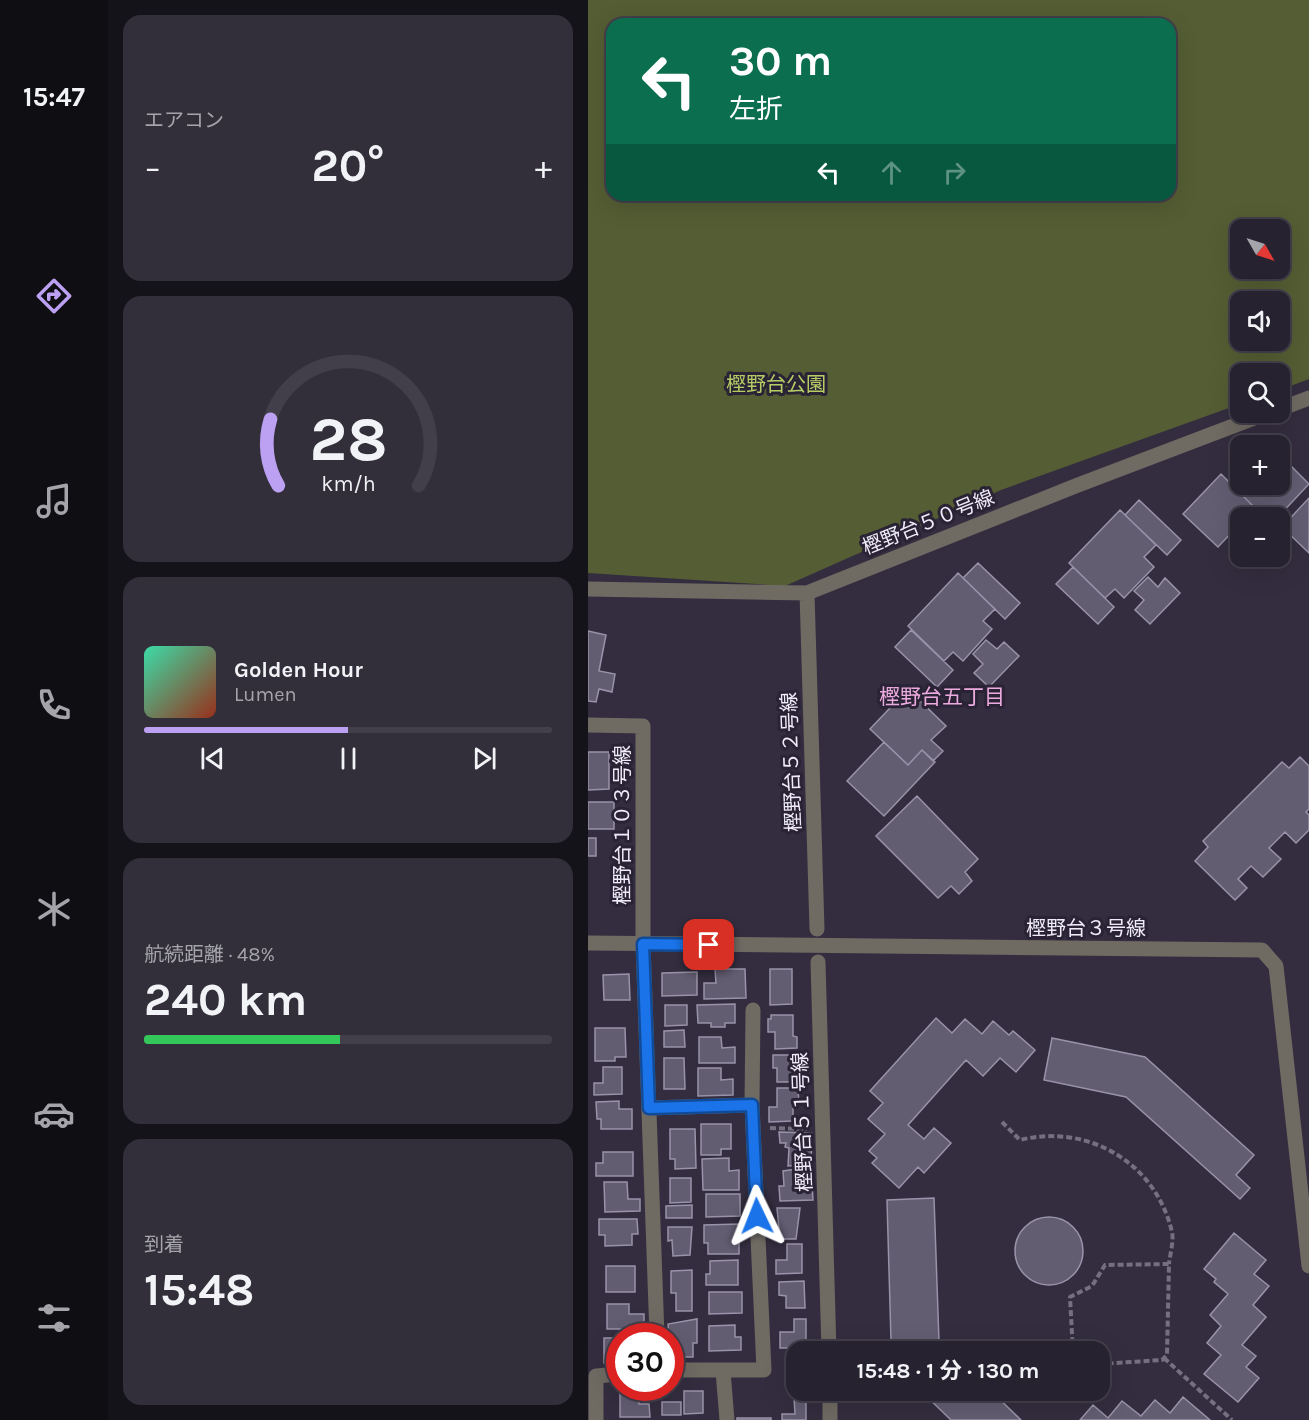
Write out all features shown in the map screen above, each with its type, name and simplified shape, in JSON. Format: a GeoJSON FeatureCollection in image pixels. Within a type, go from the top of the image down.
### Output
{"type":"FeatureCollection","features":[{"type":"Feature","properties":{"kind":"street"},"geometry":{"type":"LineString","coordinates":[[1290,405],[1309,398]]}},
{"type":"Feature","properties":{"kind":"street","name":"樫野台５０号線"},"geometry":{"type":"LineString","coordinates":[[588,588],[807,593],[1241,423]]}},
{"type":"Feature","properties":{"kind":"street","name":"樫野台５２号線"},"geometry":{"type":"LineString","coordinates":[[807,593],[817,929]]}},
{"type":"Feature","properties":{"kind":"street","name":"樫野台１０３号線"},"geometry":{"type":"LineString","coordinates":[[588,725],[643,726],[643,944]]}},
{"type":"Feature","properties":{"kind":"street","name":"樫野台３号線"},"geometry":{"type":"LineString","coordinates":[[588,943],[1262,950],[1276,966],[1309,1266]]}},
{"type":"Feature","properties":{"kind":"street"},"geometry":{"type":"LineString","coordinates":[[643,944],[657,1323]]}},
{"type":"Feature","properties":{"kind":"street","name":"樫野台５１号線"},"geometry":{"type":"LineString","coordinates":[[818,962],[829,1341]]}},
{"type":"Feature","properties":{"kind":"street"},"geometry":{"type":"LineString","coordinates":[[684,1370],[764,1370],[752,1105],[753,1010]]}},
{"type":"Feature","properties":{"kind":"street"},"geometry":{"type":"LineString","coordinates":[[649,1108],[752,1105]]}},
{"type":"Feature","properties":{"kind":"street"},"geometry":{"type":"LineString","coordinates":[[723,1371],[727,1420]]}},
{"type":"Feature","properties":{"kind":"street"},"geometry":{"type":"LineString","coordinates":[[596,1420],[596,1376],[606,1375]]}},
{"type":"Feature","properties":{"kind":"street"},"geometry":{"type":"LineString","coordinates":[[830,1401],[830,1420]]}},
{"type":"Feature","properties":{"kind":"path"},"geometry":{"type":"LineString","coordinates":[[1002,1122],[1020,1140],[1045,1134],[1079,1138],[1108,1149],[1137,1169],[1160,1197],[1173,1234],[1169,1264],[1167,1355],[1164,1358]]}},
{"type":"Feature","properties":{"kind":"path"},"geometry":{"type":"LineString","coordinates":[[754,1128],[823,1129]]}},
{"type":"Feature","properties":{"kind":"path"},"geometry":{"type":"LineString","coordinates":[[1072,1341],[1070,1297],[1092,1286],[1105,1266],[1169,1264]]}},
{"type":"Feature","properties":{"kind":"path"},"geometry":{"type":"LineString","coordinates":[[1110,1363],[1164,1358],[1232,1420]]}},
{"type":"Feature","properties":{"kind":"green space","name":"樫野台公園"},"geometry":{"type":"Polygon","coordinates":[[[588,0],[1309,0],[1309,379],[1290,386],[1290,363],[1230,363],[1230,408],[1001,490],[785,586],[588,573],[588,0]]]}},
{"type":"Feature","properties":{"kind":"building"},"geometry":{"type":"Polygon","coordinates":[[[1290,465],[1309,484],[1287,507],[1254,507],[1242,495],[1290,495],[1290,465]]]}},
{"type":"Feature","properties":{"kind":"building"},"geometry":{"type":"Polygon","coordinates":[[[1221,474],[1230,483],[1230,495],[1242,495],[1254,507],[1230,507],[1230,534],[1218,547],[1183,514],[1221,474]]]}},
{"type":"Feature","properties":{"kind":"building"},"geometry":{"type":"Polygon","coordinates":[[[1309,498],[1309,553],[1290,535],[1290,518],[1309,498]]]}},
{"type":"Feature","properties":{"kind":"building"},"geometry":{"type":"Polygon","coordinates":[[[1139,500],[1181,540],[1167,555],[1125,515],[1139,500]]]}},
{"type":"Feature","properties":{"kind":"building"},"geometry":{"type":"Polygon","coordinates":[[[1120,510],[1156,545],[1144,557],[1154,567],[1124,598],[1115,589],[1105,598],[1069,563],[1120,510]]]}},
{"type":"Feature","properties":{"kind":"building"},"geometry":{"type":"Polygon","coordinates":[[[978,563],[1020,603],[1005,619],[963,578],[978,563]]]}},
{"type":"Feature","properties":{"kind":"building"},"geometry":{"type":"Polygon","coordinates":[[[1073,567],[1114,607],[1098,624],[1056,584],[1073,567]]]}},
{"type":"Feature","properties":{"kind":"building"},"geometry":{"type":"Polygon","coordinates":[[[958,573],[995,609],[983,621],[992,629],[963,661],[953,652],[944,661],[908,626],[958,573]]]}},
{"type":"Feature","properties":{"kind":"building"},"geometry":{"type":"Polygon","coordinates":[[[1148,577],[1158,587],[1165,578],[1180,593],[1150,624],[1135,610],[1144,600],[1134,591],[1148,577]]]}},
{"type":"Feature","properties":{"kind":"building"},"geometry":{"type":"Polygon","coordinates":[[[911,630],[953,670],[937,687],[895,647],[911,630]]]}},
{"type":"Feature","properties":{"kind":"building"},"geometry":{"type":"Polygon","coordinates":[[[588,631],[606,635],[599,671],[615,674],[612,692],[599,689],[596,702],[588,701],[588,631]]]}},
{"type":"Feature","properties":{"kind":"building"},"geometry":{"type":"Polygon","coordinates":[[[986,640],[997,649],[1004,642],[1019,656],[989,687],[974,673],[983,664],[973,654],[986,640]]]}},
{"type":"Feature","properties":{"kind":"building"},"geometry":{"type":"Polygon","coordinates":[[[908,689],[946,726],[931,740],[943,751],[933,761],[922,750],[908,765],[870,729],[908,689]]]}},
{"type":"Feature","properties":{"kind":"building"},"geometry":{"type":"Polygon","coordinates":[[[884,742],[908,765],[922,750],[935,762],[884,816],[847,781],[884,742]]]}},
{"type":"Feature","properties":{"kind":"building"},"geometry":{"type":"Polygon","coordinates":[[[588,752],[609,752],[609,789],[588,790],[588,752]]]}},
{"type":"Feature","properties":{"kind":"building"},"geometry":{"type":"Polygon","coordinates":[[[1300,757],[1309,766],[1309,809],[1306,812],[1309,815],[1309,830],[1296,843],[1285,832],[1269,848],[1281,859],[1263,877],[1251,866],[1238,879],[1247,888],[1235,900],[1195,861],[1208,847],[1203,841],[1282,762],[1289,768],[1300,757]]]}},
{"type":"Feature","properties":{"kind":"building"},"geometry":{"type":"Polygon","coordinates":[[[917,796],[978,859],[965,872],[972,881],[959,894],[951,886],[938,898],[876,836],[917,796]]]}},
{"type":"Feature","properties":{"kind":"building"},"geometry":{"type":"Polygon","coordinates":[[[588,802],[614,802],[614,829],[588,829],[588,802]]]}},
{"type":"Feature","properties":{"kind":"building"},"geometry":{"type":"Polygon","coordinates":[[[588,838],[596,838],[596,856],[588,856],[588,838]]]}},
{"type":"Feature","properties":{"kind":"building"},"geometry":{"type":"Polygon","coordinates":[[[715,969],[745,969],[746,998],[704,999],[704,983],[716,983],[715,969]]]}},
{"type":"Feature","properties":{"kind":"building"},"geometry":{"type":"Polygon","coordinates":[[[770,969],[792,969],[792,1004],[770,1005],[770,969]]]}},
{"type":"Feature","properties":{"kind":"building"},"geometry":{"type":"Polygon","coordinates":[[[697,972],[697,995],[662,996],[662,973],[697,972]]]}},
{"type":"Feature","properties":{"kind":"building"},"geometry":{"type":"Polygon","coordinates":[[[629,974],[630,1000],[604,1000],[603,975],[629,974]]]}},
{"type":"Feature","properties":{"kind":"building"},"geometry":{"type":"Polygon","coordinates":[[[735,1004],[735,1023],[725,1023],[725,1027],[711,1027],[711,1023],[698,1023],[697,1005],[735,1004]]]}},
{"type":"Feature","properties":{"kind":"building"},"geometry":{"type":"Polygon","coordinates":[[[665,1005],[687,1005],[687,1025],[665,1026],[665,1005]]]}},
{"type":"Feature","properties":{"kind":"building"},"geometry":{"type":"Polygon","coordinates":[[[771,1015],[793,1015],[793,1036],[797,1037],[797,1048],[775,1049],[775,1032],[768,1032],[768,1019],[771,1019],[771,1015]]]}},
{"type":"Feature","properties":{"kind":"building"},"geometry":{"type":"Polygon","coordinates":[[[936,1018],[952,1033],[965,1019],[982,1034],[993,1021],[1009,1035],[1013,1031],[1035,1050],[1016,1072],[1000,1058],[983,1076],[966,1060],[908,1125],[924,1139],[934,1128],[951,1143],[924,1173],[918,1167],[899,1188],[872,1163],[877,1158],[869,1151],[885,1134],[868,1119],[883,1103],[870,1091],[936,1018]]]}},
{"type":"Feature","properties":{"kind":"building"},"geometry":{"type":"Polygon","coordinates":[[[595,1028],[625,1028],[626,1057],[615,1057],[615,1061],[595,1061],[595,1028]]]}},
{"type":"Feature","properties":{"kind":"building"},"geometry":{"type":"Polygon","coordinates":[[[684,1030],[685,1047],[664,1047],[664,1031],[684,1030]]]}},
{"type":"Feature","properties":{"kind":"building"},"geometry":{"type":"Polygon","coordinates":[[[699,1037],[721,1037],[722,1048],[735,1047],[735,1063],[699,1063],[699,1037]]]}},
{"type":"Feature","properties":{"kind":"building"},"geometry":{"type":"Polygon","coordinates":[[[1052,1038],[1145,1057],[1254,1155],[1236,1175],[1250,1188],[1240,1199],[1126,1097],[1044,1080],[1052,1038]]]}},
{"type":"Feature","properties":{"kind":"building"},"geometry":{"type":"Polygon","coordinates":[[[773,1055],[797,1055],[797,1082],[777,1082],[777,1068],[773,1068],[773,1055]]]}},
{"type":"Feature","properties":{"kind":"building"},"geometry":{"type":"Polygon","coordinates":[[[664,1058],[684,1058],[685,1089],[664,1089],[664,1058]]]}},
{"type":"Feature","properties":{"kind":"building"},"geometry":{"type":"Polygon","coordinates":[[[603,1067],[622,1067],[622,1094],[594,1095],[594,1083],[603,1083],[603,1067]]]}},
{"type":"Feature","properties":{"kind":"building"},"geometry":{"type":"Polygon","coordinates":[[[698,1068],[721,1068],[721,1080],[733,1079],[733,1095],[698,1096],[698,1068]]]}},
{"type":"Feature","properties":{"kind":"building"},"geometry":{"type":"Polygon","coordinates":[[[777,1088],[798,1088],[799,1105],[793,1105],[793,1121],[769,1122],[769,1107],[777,1107],[777,1088]]]}},
{"type":"Feature","properties":{"kind":"building"},"geometry":{"type":"Polygon","coordinates":[[[619,1101],[619,1109],[632,1109],[632,1129],[601,1129],[601,1119],[597,1119],[596,1102],[619,1101]]]}},
{"type":"Feature","properties":{"kind":"building"},"geometry":{"type":"Polygon","coordinates":[[[701,1124],[731,1124],[731,1149],[721,1149],[721,1155],[701,1155],[701,1124]]]}},
{"type":"Feature","properties":{"kind":"building"},"geometry":{"type":"Polygon","coordinates":[[[670,1129],[695,1129],[696,1168],[675,1169],[675,1159],[670,1159],[670,1129]]]}},
{"type":"Feature","properties":{"kind":"building"},"geometry":{"type":"Polygon","coordinates":[[[779,1132],[812,1133],[811,1164],[788,1166],[789,1148],[785,1147],[786,1143],[780,1143],[779,1132]]]}},
{"type":"Feature","properties":{"kind":"building"},"geometry":{"type":"Polygon","coordinates":[[[603,1152],[633,1152],[633,1176],[596,1176],[596,1163],[603,1163],[603,1152]]]}},
{"type":"Feature","properties":{"kind":"building"},"geometry":{"type":"Polygon","coordinates":[[[729,1158],[729,1171],[739,1170],[739,1190],[703,1190],[702,1159],[729,1158]]]}},
{"type":"Feature","properties":{"kind":"building"},"geometry":{"type":"Polygon","coordinates":[[[811,1167],[813,1200],[780,1201],[779,1186],[784,1186],[783,1171],[811,1167]]]}},
{"type":"Feature","properties":{"kind":"building"},"geometry":{"type":"Polygon","coordinates":[[[670,1178],[691,1178],[691,1202],[670,1203],[670,1178]]]}},
{"type":"Feature","properties":{"kind":"building"},"geometry":{"type":"Polygon","coordinates":[[[604,1182],[627,1182],[628,1199],[640,1199],[640,1211],[605,1212],[604,1182]]]}},
{"type":"Feature","properties":{"kind":"building"},"geometry":{"type":"Polygon","coordinates":[[[706,1194],[740,1194],[740,1216],[706,1217],[706,1194]]]}},
{"type":"Feature","properties":{"kind":"building"},"geometry":{"type":"Polygon","coordinates":[[[934,1198],[939,1341],[891,1341],[887,1200],[934,1198]]]}},
{"type":"Feature","properties":{"kind":"building"},"geometry":{"type":"Polygon","coordinates":[[[692,1205],[692,1218],[666,1218],[666,1206],[692,1205]]]}},
{"type":"Feature","properties":{"kind":"building"},"geometry":{"type":"Polygon","coordinates":[[[777,1208],[800,1208],[796,1239],[780,1239],[777,1208]]]}},
{"type":"Feature","properties":{"kind":"building"},"geometry":{"type":"Polygon","coordinates":[[[1049,1217],[1062,1220],[1073,1227],[1080,1238],[1083,1251],[1080,1264],[1073,1275],[1062,1282],[1049,1285],[1036,1282],[1025,1275],[1018,1264],[1015,1251],[1018,1238],[1025,1227],[1036,1220],[1049,1217]]]}},
{"type":"Feature","properties":{"kind":"building"},"geometry":{"type":"Polygon","coordinates":[[[599,1219],[637,1219],[638,1234],[632,1234],[632,1245],[605,1246],[605,1235],[599,1235],[599,1219]]]}},
{"type":"Feature","properties":{"kind":"building"},"geometry":{"type":"Polygon","coordinates":[[[739,1224],[739,1254],[708,1254],[708,1243],[704,1243],[704,1225],[739,1224]]]}},
{"type":"Feature","properties":{"kind":"building"},"geometry":{"type":"Polygon","coordinates":[[[668,1227],[692,1227],[690,1255],[673,1256],[672,1240],[668,1241],[668,1227]]]}},
{"type":"Feature","properties":{"kind":"building"},"geometry":{"type":"Polygon","coordinates":[[[1234,1233],[1266,1260],[1254,1274],[1269,1286],[1253,1305],[1266,1317],[1242,1345],[1256,1356],[1246,1367],[1259,1378],[1238,1402],[1204,1374],[1221,1355],[1207,1343],[1221,1326],[1210,1315],[1228,1294],[1204,1269],[1234,1233]]]}},
{"type":"Feature","properties":{"kind":"building"},"geometry":{"type":"Polygon","coordinates":[[[787,1244],[802,1244],[802,1273],[776,1274],[776,1260],[787,1260],[787,1244]]]}},
{"type":"Feature","properties":{"kind":"building"},"geometry":{"type":"Polygon","coordinates":[[[738,1260],[738,1285],[706,1285],[706,1274],[710,1274],[710,1261],[738,1260]]]}},
{"type":"Feature","properties":{"kind":"building"},"geometry":{"type":"Polygon","coordinates":[[[606,1266],[635,1266],[635,1292],[606,1292],[606,1266]]]}},
{"type":"Feature","properties":{"kind":"building"},"geometry":{"type":"Polygon","coordinates":[[[692,1270],[692,1311],[676,1311],[676,1293],[671,1293],[671,1271],[692,1270]]]}},
{"type":"Feature","properties":{"kind":"building"},"geometry":{"type":"Polygon","coordinates":[[[804,1281],[805,1308],[786,1308],[786,1296],[779,1295],[779,1282],[804,1281]]]}},
{"type":"Feature","properties":{"kind":"building"},"geometry":{"type":"Polygon","coordinates":[[[709,1292],[742,1292],[742,1313],[709,1314],[709,1292]]]}},
{"type":"Feature","properties":{"kind":"building"},"geometry":{"type":"Polygon","coordinates":[[[607,1304],[629,1304],[629,1314],[644,1314],[644,1323],[607,1323],[607,1304]]]}},
{"type":"Feature","properties":{"kind":"building"},"geometry":{"type":"Polygon","coordinates":[[[697,1319],[697,1343],[693,1343],[693,1357],[684,1357],[684,1323],[674,1323],[697,1319]]]}},
{"type":"Feature","properties":{"kind":"building"},"geometry":{"type":"Polygon","coordinates":[[[794,1319],[806,1319],[806,1341],[786,1341],[786,1348],[780,1348],[780,1332],[794,1332],[794,1319]]]}},
{"type":"Feature","properties":{"kind":"building"},"geometry":{"type":"Polygon","coordinates":[[[735,1325],[735,1337],[741,1337],[741,1350],[709,1351],[709,1326],[735,1325]]]}},
{"type":"Feature","properties":{"kind":"building"},"geometry":{"type":"Polygon","coordinates":[[[604,1338],[606,1338],[606,1363],[604,1363],[604,1338]]]}},
{"type":"Feature","properties":{"kind":"building"},"geometry":{"type":"Polygon","coordinates":[[[684,1391],[703,1391],[703,1413],[684,1414],[684,1391]]]}},
{"type":"Feature","properties":{"kind":"building"},"geometry":{"type":"Polygon","coordinates":[[[1183,1397],[1210,1420],[1080,1420],[1093,1405],[1108,1418],[1122,1401],[1141,1416],[1155,1400],[1170,1413],[1183,1397]]]}},
{"type":"Feature","properties":{"kind":"building"},"geometry":{"type":"Polygon","coordinates":[[[620,1401],[639,1401],[639,1404],[649,1404],[650,1417],[620,1417],[620,1401]]]}},
{"type":"Feature","properties":{"kind":"building"},"geometry":{"type":"Polygon","coordinates":[[[794,1401],[806,1401],[806,1420],[782,1420],[782,1414],[795,1414],[794,1401]]]}},
{"type":"Feature","properties":{"kind":"building"},"geometry":{"type":"Polygon","coordinates":[[[931,1401],[1001,1401],[1021,1420],[951,1420],[931,1401]]]}},
{"type":"Feature","properties":{"kind":"building"},"geometry":{"type":"Polygon","coordinates":[[[662,1402],[681,1402],[681,1415],[662,1415],[662,1402]]]}},
{"type":"Feature","properties":{"kind":"building"},"geometry":{"type":"Polygon","coordinates":[[[737,1418],[771,1418],[771,1420],[737,1420],[737,1418]]]}},
{"type":"Feature","properties":{"kind":"district","name":"樫野台五丁目"},"geometry":{"type":"Point","coordinates":[942,697]}},
{"type":"Feature","properties":{"kind":"route"},"geometry":{"type":"LineString","coordinates":[[709,945],[643,944],[649,1108],[752,1105],[757,1216]]}}]}
